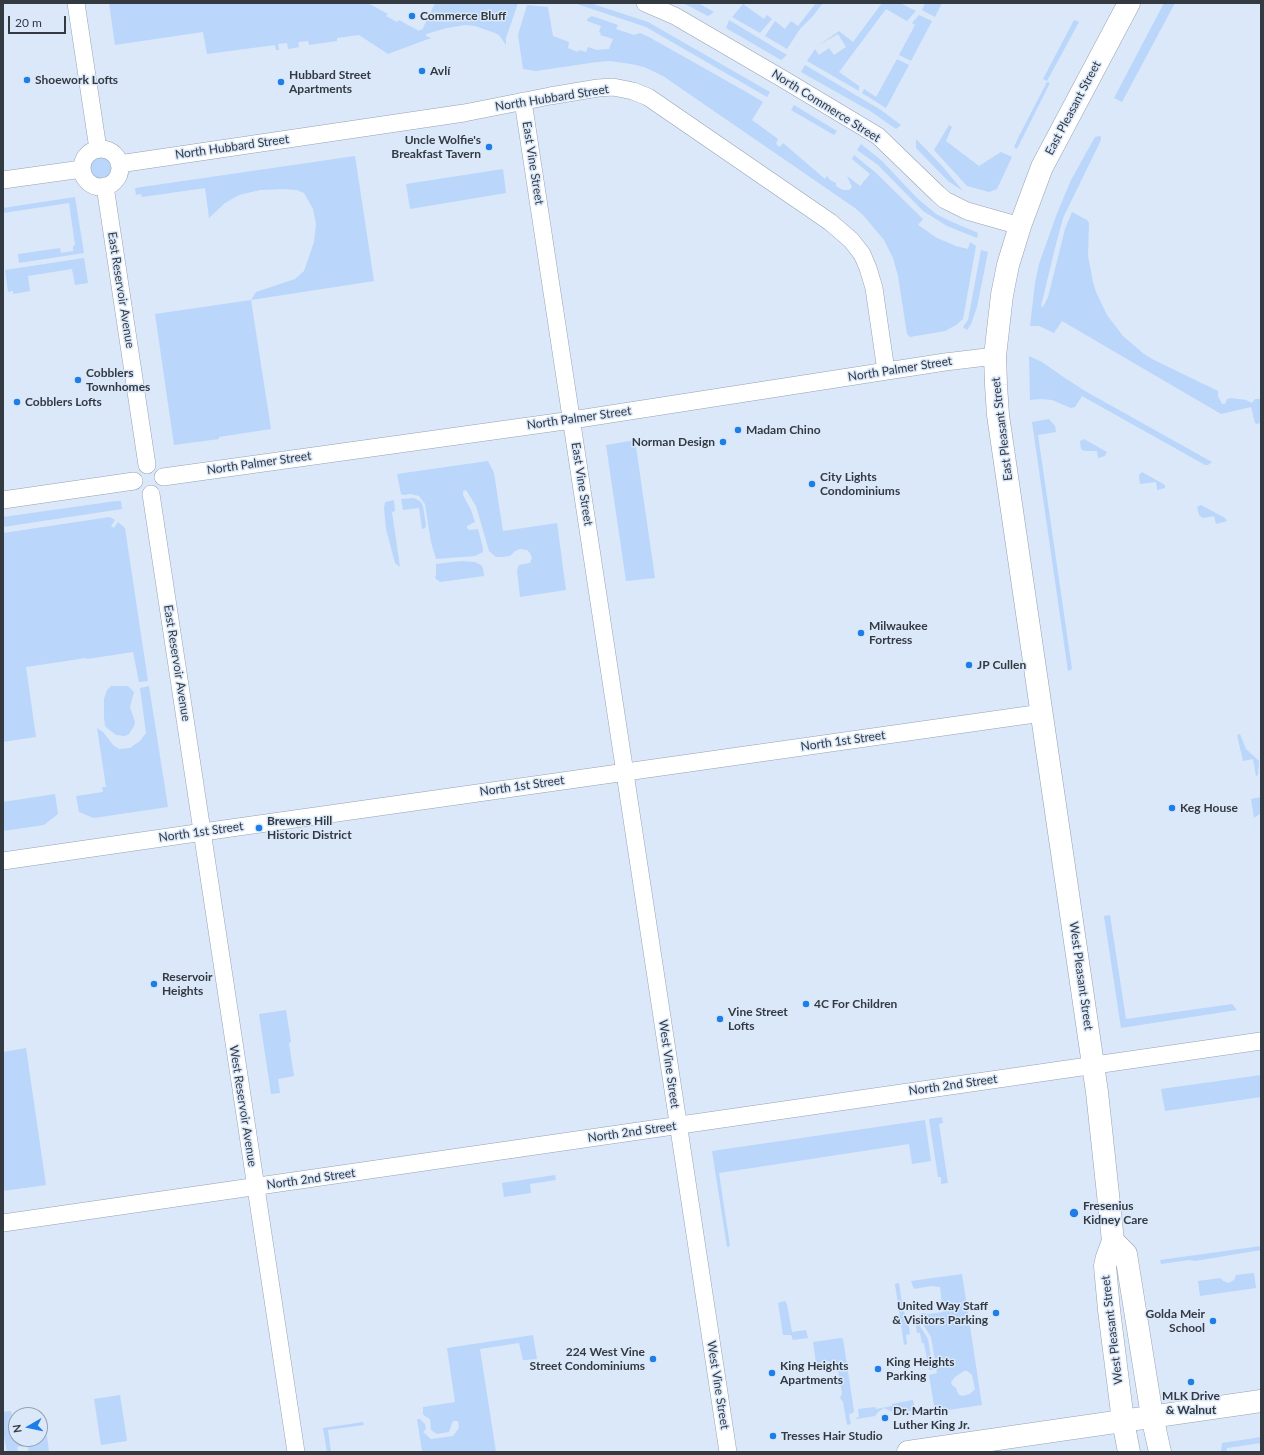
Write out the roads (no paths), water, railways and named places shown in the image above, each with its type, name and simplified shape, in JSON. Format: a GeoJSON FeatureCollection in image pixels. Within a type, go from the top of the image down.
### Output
{"type":"FeatureCollection","features":[{"type":"Feature","properties":{"kind":"street"},"geometry":{"type":"LineString","coordinates":[[76,3],[98,149]]}},
{"type":"Feature","properties":{"kind":"street","name":"North Commerce Street"},"geometry":{"type":"LineString","coordinates":[[645,3],[675,16],[878,136],[945,200],[967,211],[1020,226]]}},
{"type":"Feature","properties":{"kind":"street","name":"East Pleasant Street"},"geometry":{"type":"LineString","coordinates":[[1042,713],[998,415],[995,356],[1002,295],[1008,265],[1020,226],[1042,167],[1129,3]]}},
{"type":"Feature","properties":{"kind":"street","name":"North Hubbard Street"},"geometry":{"type":"LineString","coordinates":[[119,164],[464,113],[550,96],[606,88],[628,89],[648,97],[842,231],[851,240],[862,254],[874,288],[886,371]]}},
{"type":"Feature","properties":{"kind":"street","name":"East Vine Street"},"geometry":{"type":"LineString","coordinates":[[523,101],[625,771]]}},
{"type":"Feature","properties":{"kind":"street"},"geometry":{"type":"LineString","coordinates":[[98,149],[109,151],[114,154],[119,164],[119,173],[116,178],[114,181],[105,186],[100,186],[90,182],[82,169],[85,158],[88,154],[98,149]]}},
{"type":"Feature","properties":{"kind":"street"},"geometry":{"type":"LineString","coordinates":[[3,180],[82,169]]}},
{"type":"Feature","properties":{"kind":"street","name":"East Reservoir Avenue"},"geometry":{"type":"LineString","coordinates":[[105,186],[147,465]]}},
{"type":"Feature","properties":{"kind":"street","name":"North Palmer Street"},"geometry":{"type":"LineString","coordinates":[[163,477],[572,420],[945,362],[995,356]]}},
{"type":"Feature","properties":{"kind":"street"},"geometry":{"type":"LineString","coordinates":[[147,465],[151,465],[159,469],[163,477],[161,488],[151,494],[140,491],[134,481],[136,472],[142,466],[147,465]]}},
{"type":"Feature","properties":{"kind":"street"},"geometry":{"type":"LineString","coordinates":[[3,500],[134,481]]}},
{"type":"Feature","properties":{"kind":"street","name":"East Reservoir Avenue"},"geometry":{"type":"LineString","coordinates":[[151,494],[203,832]]}},
{"type":"Feature","properties":{"kind":"street","name":"North 1st Street"},"geometry":{"type":"LineString","coordinates":[[3,861],[625,771],[1042,713]]}},
{"type":"Feature","properties":{"kind":"street","name":"West Pleasant Street"},"geometry":{"type":"LineString","coordinates":[[1042,713],[1093,1065],[1109,1198],[1113,1241],[1105,1266],[1123,1421],[1129,1452]]}},
{"type":"Feature","properties":{"kind":"street","name":"West Vine Street"},"geometry":{"type":"LineString","coordinates":[[625,771],[728,1452]]}},
{"type":"Feature","properties":{"kind":"street","name":"West Reservoir Avenue"},"geometry":{"type":"LineString","coordinates":[[203,832],[255,1187],[296,1452]]}},
{"type":"Feature","properties":{"kind":"street","name":"North 2nd Street"},"geometry":{"type":"LineString","coordinates":[[3,1223],[1261,1041]]}},
{"type":"Feature","properties":{"kind":"street","name":"West Pleasant Street"},"geometry":{"type":"LineString","coordinates":[[1113,1241],[1126,1254],[1152,1416],[1160,1452]]}},
{"type":"Feature","properties":{"kind":"street"},"geometry":{"type":"LineString","coordinates":[[908,1452],[1261,1401]]}},
{"type":"Feature","properties":{"kind":"place","name":"Commerce Bluff"},"geometry":{"type":"Point","coordinates":[412,16]}},
{"type":"Feature","properties":{"kind":"place","name":"Avlí"},"geometry":{"type":"Point","coordinates":[422,71]}},
{"type":"Feature","properties":{"kind":"place","name":"Shoework Lofts"},"geometry":{"type":"Point","coordinates":[27,80]}},
{"type":"Feature","properties":{"kind":"place","name":"Hubbard Street Apartments"},"geometry":{"type":"Point","coordinates":[281,82]}},
{"type":"Feature","properties":{"kind":"place","name":"Uncle Wolfie's Breakfast Tavern"},"geometry":{"type":"Point","coordinates":[489,147]}},
{"type":"Feature","properties":{"kind":"place","name":"Cobblers Townhomes"},"geometry":{"type":"Point","coordinates":[78,380]}},
{"type":"Feature","properties":{"kind":"place","name":"Cobblers Lofts"},"geometry":{"type":"Point","coordinates":[17,402]}},
{"type":"Feature","properties":{"kind":"place","name":"Madam Chino"},"geometry":{"type":"Point","coordinates":[738,430]}},
{"type":"Feature","properties":{"kind":"place","name":"Norman Design"},"geometry":{"type":"Point","coordinates":[723,442]}},
{"type":"Feature","properties":{"kind":"place","name":"City Lights Condominiums"},"geometry":{"type":"Point","coordinates":[812,484]}},
{"type":"Feature","properties":{"kind":"place","name":"Milwaukee Fortress"},"geometry":{"type":"Point","coordinates":[861,633]}},
{"type":"Feature","properties":{"kind":"place","name":"JP Cullen"},"geometry":{"type":"Point","coordinates":[969,665]}},
{"type":"Feature","properties":{"kind":"place","name":"Keg House"},"geometry":{"type":"Point","coordinates":[1172,808]}},
{"type":"Feature","properties":{"kind":"place","name":"Brewers Hill Historic District"},"geometry":{"type":"Point","coordinates":[259,828]}},
{"type":"Feature","properties":{"kind":"place","name":"Reservoir Heights"},"geometry":{"type":"Point","coordinates":[154,984]}},
{"type":"Feature","properties":{"kind":"place","name":"4C For Children"},"geometry":{"type":"Point","coordinates":[806,1004]}},
{"type":"Feature","properties":{"kind":"place","name":"Vine Street Lofts"},"geometry":{"type":"Point","coordinates":[720,1019]}},
{"type":"Feature","properties":{"kind":"place","name":"Fresenius Kidney Care"},"geometry":{"type":"Point","coordinates":[1074,1213]}},
{"type":"Feature","properties":{"kind":"place","name":"United Way Staff & Visitors Parking"},"geometry":{"type":"Point","coordinates":[996,1313]}},
{"type":"Feature","properties":{"kind":"place","name":"Golda Meir School"},"geometry":{"type":"Point","coordinates":[1213,1321]}},
{"type":"Feature","properties":{"kind":"place","name":"224 West Vine Street Condominiums"},"geometry":{"type":"Point","coordinates":[653,1359]}},
{"type":"Feature","properties":{"kind":"place","name":"King Heights Parking"},"geometry":{"type":"Point","coordinates":[878,1369]}},
{"type":"Feature","properties":{"kind":"place","name":"King Heights Apartments"},"geometry":{"type":"Point","coordinates":[772,1373]}},
{"type":"Feature","properties":{"kind":"place","name":"MLK Drive & Walnut"},"geometry":{"type":"Point","coordinates":[1191,1382]}},
{"type":"Feature","properties":{"kind":"place","name":"Dr. Martin Luther King Jr."},"geometry":{"type":"Point","coordinates":[885,1418]}},
{"type":"Feature","properties":{"kind":"place","name":"Tresses Hair Studio"},"geometry":{"type":"Point","coordinates":[773,1436]}}]}
